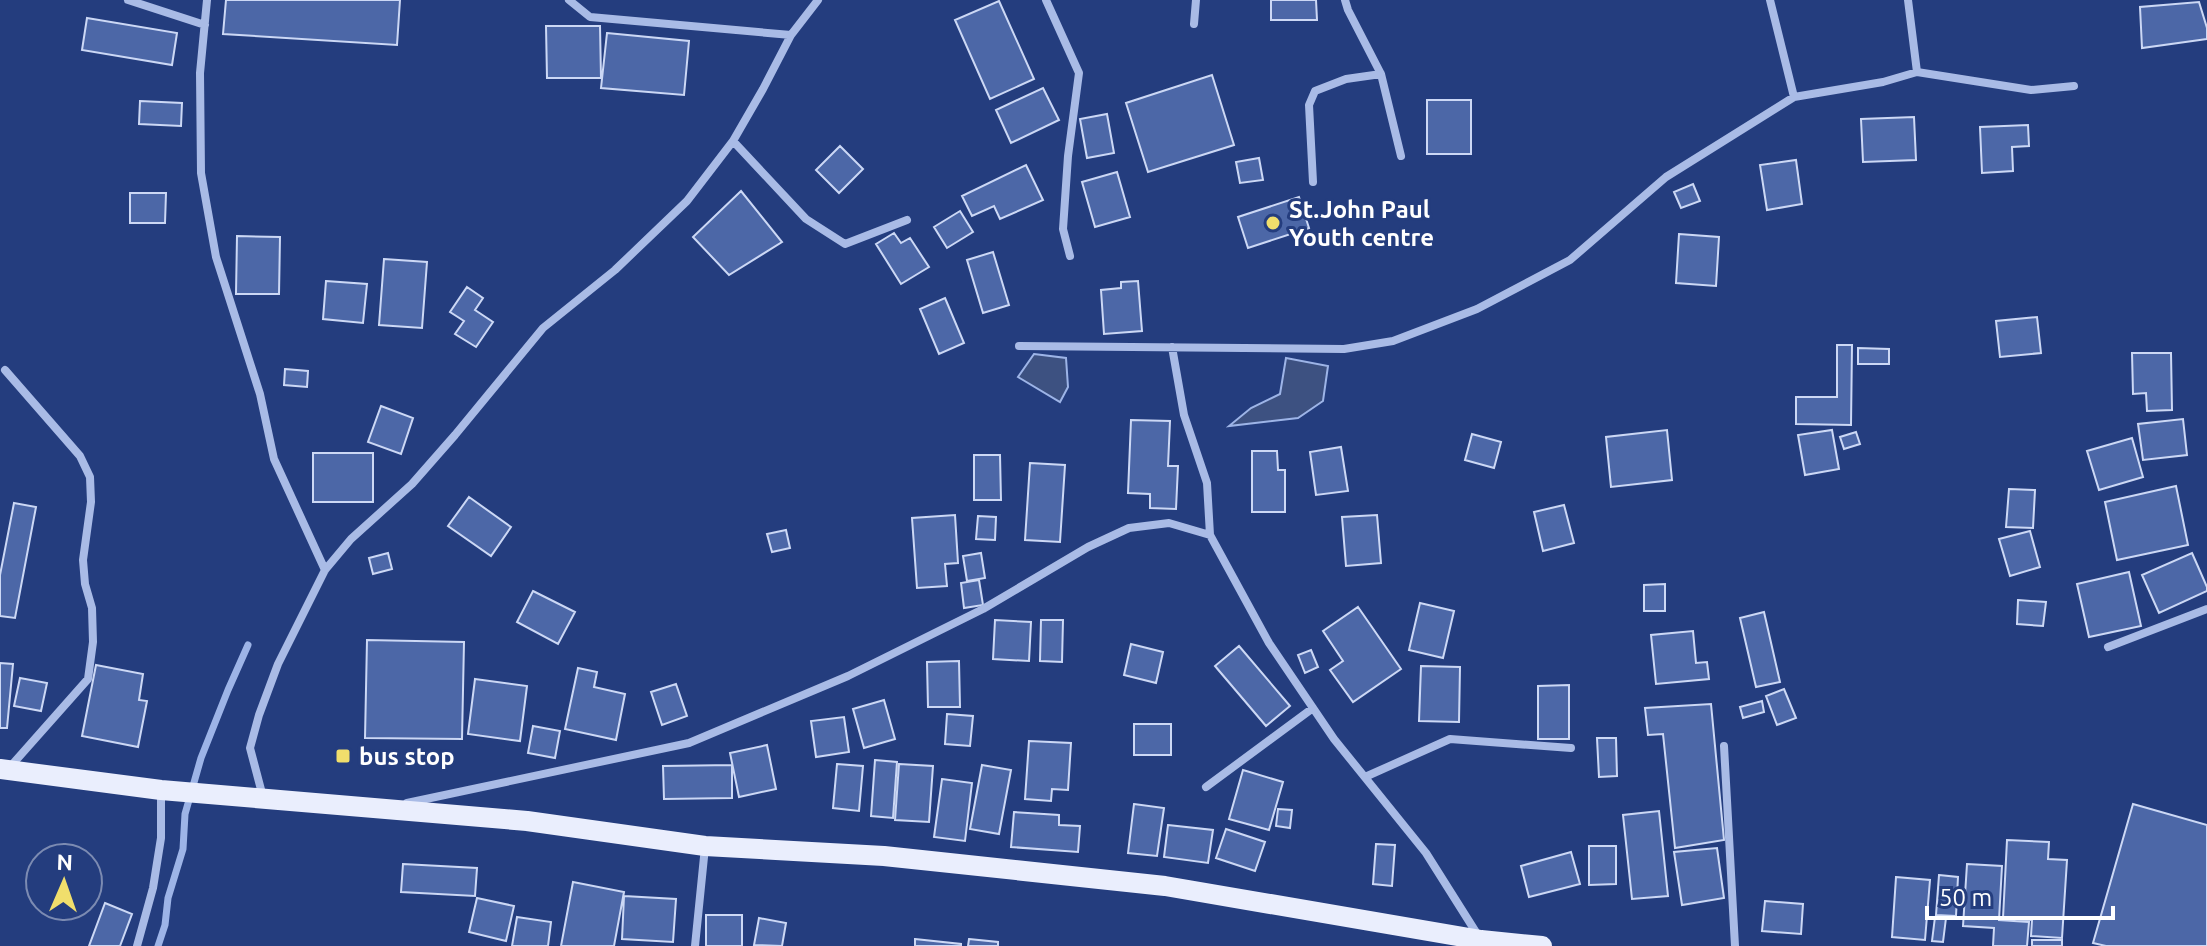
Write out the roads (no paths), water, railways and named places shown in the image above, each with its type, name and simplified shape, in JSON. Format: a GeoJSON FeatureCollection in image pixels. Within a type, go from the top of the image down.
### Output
{"type":"FeatureCollection","features":[{"type":"Feature","properties":{"kind":"main road"},"geometry":{"type":"LineString","coordinates":[[3,770],[208,794],[527,821],[705,846],[884,856],[1165,886],[1481,940],[1540,946]]}},
{"type":"Feature","properties":{"kind":"street"},"geometry":{"type":"LineString","coordinates":[[128,0],[205,25]]}},
{"type":"Feature","properties":{"kind":"street"},"geometry":{"type":"LineString","coordinates":[[207,0],[200,73],[201,173],[216,257],[260,394],[274,459],[325,570]]}},
{"type":"Feature","properties":{"kind":"street"},"geometry":{"type":"LineString","coordinates":[[569,0],[590,17],[791,35]]}},
{"type":"Feature","properties":{"kind":"street"},"geometry":{"type":"LineString","coordinates":[[264,799],[250,748],[278,664],[325,570],[351,539],[412,484],[543,328],[615,270],[687,201],[733,141],[791,35],[818,0]]}},
{"type":"Feature","properties":{"kind":"street"},"geometry":{"type":"LineString","coordinates":[[1046,0],[1079,73],[1068,156],[1063,229],[1070,256]]}},
{"type":"Feature","properties":{"kind":"street"},"geometry":{"type":"LineString","coordinates":[[1194,24],[1196,0]]}},
{"type":"Feature","properties":{"kind":"street"},"geometry":{"type":"LineString","coordinates":[[1345,0],[1381,74],[1401,156]]}},
{"type":"Feature","properties":{"kind":"street"},"geometry":{"type":"LineString","coordinates":[[1770,0],[1794,97]]}},
{"type":"Feature","properties":{"kind":"street"},"geometry":{"type":"LineString","coordinates":[[1908,0],[1917,72]]}},
{"type":"Feature","properties":{"kind":"street"},"geometry":{"type":"LineString","coordinates":[[1019,346],[1344,349],[1393,341],[1477,309],[1570,260],[1666,177],[1794,97],[1883,82],[1917,72],[2031,90],[2074,86]]}},
{"type":"Feature","properties":{"kind":"street"},"geometry":{"type":"LineString","coordinates":[[1313,182],[1309,105],[1315,91],[1346,79],[1381,74]]}},
{"type":"Feature","properties":{"kind":"street"},"geometry":{"type":"LineString","coordinates":[[733,141],[806,219],[845,244],[907,220]]}},
{"type":"Feature","properties":{"kind":"street"},"geometry":{"type":"LineString","coordinates":[[1172,347],[1184,415],[1207,483],[1210,535],[1269,643],[1334,739],[1426,853],[1481,940]]}},
{"type":"Feature","properties":{"kind":"street"},"geometry":{"type":"LineString","coordinates":[[3,770],[88,679],[93,642],[92,608],[85,584],[83,560],[91,502],[90,477],[80,456],[5,370]]}},
{"type":"Feature","properties":{"kind":"street"},"geometry":{"type":"LineString","coordinates":[[378,809],[689,743],[848,676],[983,609],[1088,547],[1129,528],[1169,523],[1210,535]]}},
{"type":"Feature","properties":{"kind":"street"},"geometry":{"type":"LineString","coordinates":[[2108,647],[2207,609]]}},
{"type":"Feature","properties":{"kind":"street"},"geometry":{"type":"LineString","coordinates":[[1206,787],[1313,708]]}},
{"type":"Feature","properties":{"kind":"street"},"geometry":{"type":"LineString","coordinates":[[1365,777],[1450,739],[1571,748]]}},
{"type":"Feature","properties":{"kind":"street"},"geometry":{"type":"LineString","coordinates":[[1724,746],[1735,946]]}},
{"type":"Feature","properties":{"kind":"street"},"geometry":{"type":"LineString","coordinates":[[137,946],[153,888],[168,790]]}},
{"type":"Feature","properties":{"kind":"street"},"geometry":{"type":"LineString","coordinates":[[695,946],[705,846]]}},
{"type":"Feature","properties":{"kind":"water"},"geometry":{"type":"Polygon","coordinates":[[[1034,354],[1066,358],[1068,387],[1060,402],[1018,377],[1034,354]]]}},
{"type":"Feature","properties":{"kind":"water"},"geometry":{"type":"Polygon","coordinates":[[[1286,358],[1328,366],[1323,401],[1298,418],[1229,426],[1251,408],[1280,394],[1286,358]]]}},
{"type":"Feature","properties":{"kind":"waterway"},"geometry":{"type":"LineString","coordinates":[[158,946],[183,849],[185,814],[201,758],[248,645]]}},
{"type":"Feature","properties":{"kind":"place","name":"St.John Paul Youth centre"},"geometry":{"type":"Point","coordinates":[1273,223]}},
{"type":"Feature","properties":{"kind":"place","name":"bus stop"},"geometry":{"type":"Point","coordinates":[343,756]}}]}
